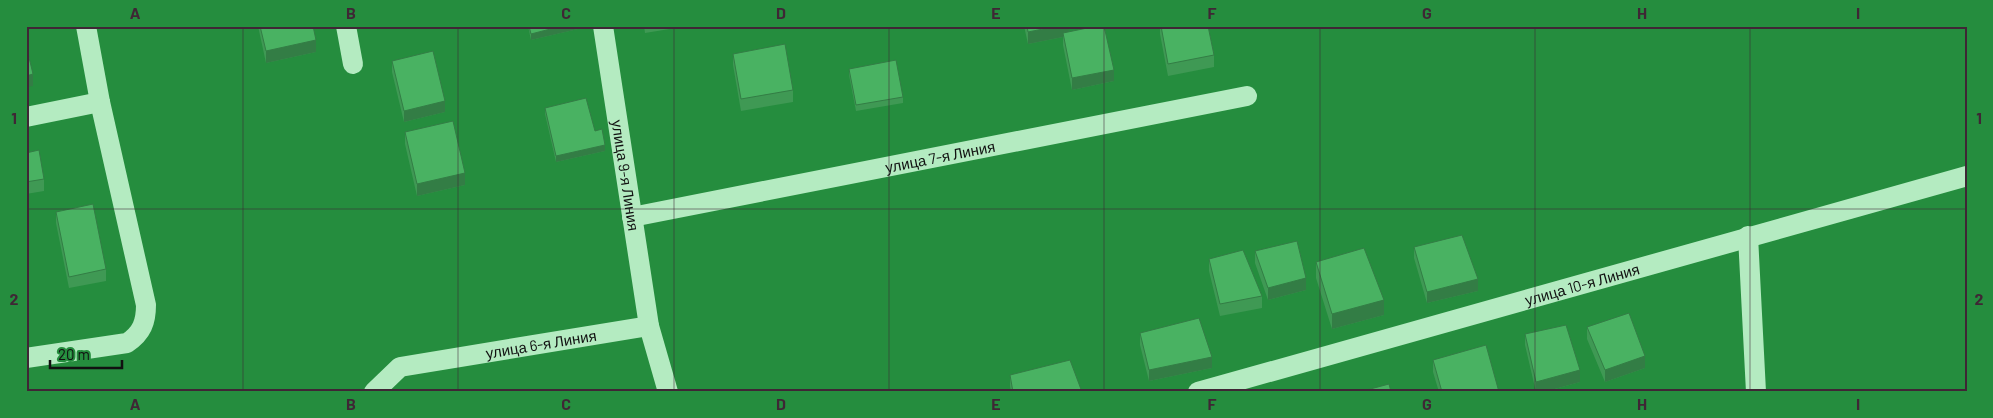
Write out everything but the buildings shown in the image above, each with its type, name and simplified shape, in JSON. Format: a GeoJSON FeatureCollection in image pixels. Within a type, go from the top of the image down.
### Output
{"type":"FeatureCollection","features":[{"type":"Feature","properties":{"kind":"street"},"geometry":{"type":"LineString","coordinates":[[26,358],[128,342],[137,337],[146,316],[146,305],[100,102],[86,26]]}},
{"type":"Feature","properties":{"kind":"street"},"geometry":{"type":"LineString","coordinates":[[346,26],[353,64]]}},
{"type":"Feature","properties":{"kind":"street","name":"улица 9-я Линия"},"geometry":{"type":"LineString","coordinates":[[603,26],[649,326]]}},
{"type":"Feature","properties":{"kind":"street","name":"улица 7-я Линия"},"geometry":{"type":"LineString","coordinates":[[632,217],[1247,96]]}},
{"type":"Feature","properties":{"kind":"street"},"geometry":{"type":"LineString","coordinates":[[26,117],[100,102]]}},
{"type":"Feature","properties":{"kind":"street","name":"улица 10-я Линия"},"geometry":{"type":"LineString","coordinates":[[1198,392],[1967,176]]}},
{"type":"Feature","properties":{"kind":"street"},"geometry":{"type":"LineString","coordinates":[[1748,236],[1756,392]]}},
{"type":"Feature","properties":{"kind":"street"},"geometry":{"type":"LineString","coordinates":[[649,326],[668,392]]}},
{"type":"Feature","properties":{"kind":"street","name":"улица 6-я Линия"},"geometry":{"type":"LineString","coordinates":[[374,392],[400,367],[649,326]]}}]}
